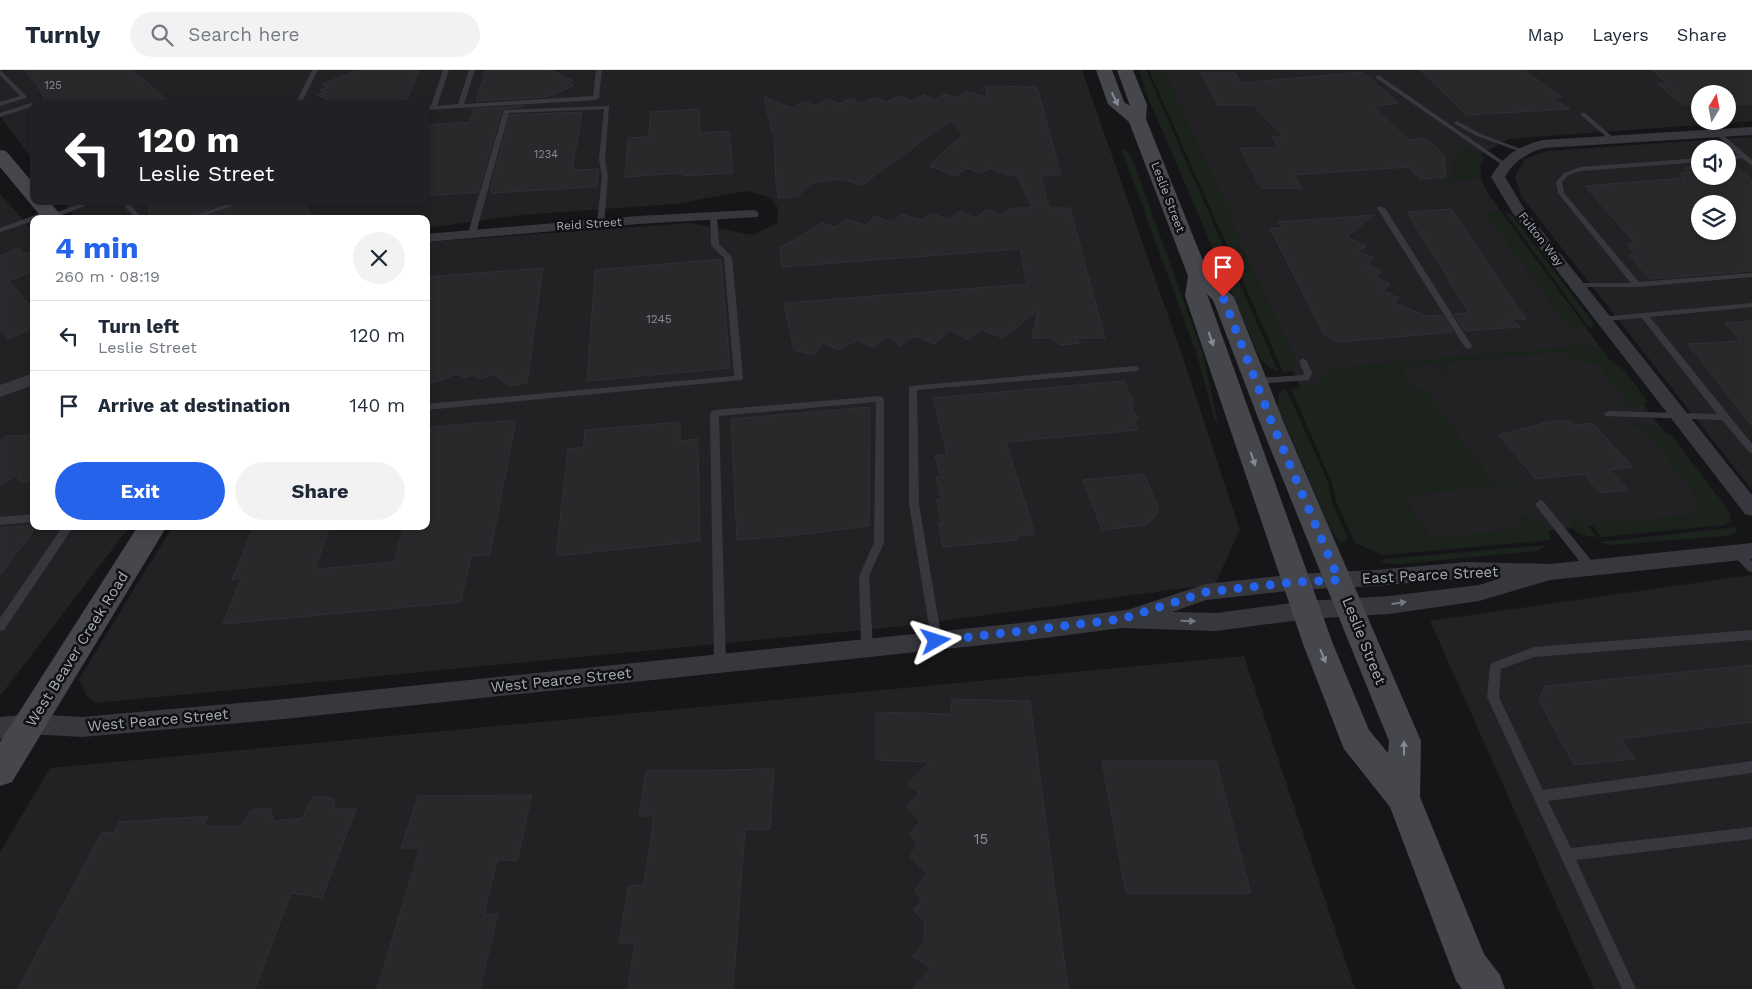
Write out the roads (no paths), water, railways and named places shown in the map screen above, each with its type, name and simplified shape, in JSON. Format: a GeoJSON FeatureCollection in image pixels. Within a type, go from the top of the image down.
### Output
{"type":"FeatureCollection","features":[{"type":"Feature","properties":{"kind":"main road"},"geometry":{"type":"LineString","coordinates":[[1104,70],[1116,104],[1137,118]]}},
{"type":"Feature","properties":{"kind":"main road","name":"Leslie Street"},"geometry":{"type":"LineString","coordinates":[[1125,70],[1140,105],[1137,118],[1199,276],[1223,297],[1405,741],[1403,797]]}},
{"type":"Feature","properties":{"kind":"main road"},"geometry":{"type":"LineString","coordinates":[[0,156],[30,191]]}},
{"type":"Feature","properties":{"kind":"main road","name":"Leslie Street"},"geometry":{"type":"LineString","coordinates":[[1199,276],[1196,296],[1318,644],[1356,739],[1403,797],[1475,982]]}},
{"type":"Feature","properties":{"kind":"main road","name":"West Beaver Creek Road"},"geometry":{"type":"LineString","coordinates":[[2,764],[15,726],[150,530]]}},
{"type":"Feature","properties":{"kind":"street"},"geometry":{"type":"LineString","coordinates":[[1504,164],[1523,151],[1543,144],[1752,131]]}},
{"type":"Feature","properties":{"kind":"street","name":"Fulton Way"},"geometry":{"type":"LineString","coordinates":[[1504,164],[1498,177],[1517,209],[1752,509]]}},
{"type":"Feature","properties":{"kind":"street","name":"Reid Street"},"geometry":{"type":"LineString","coordinates":[[430,238],[601,223],[752,214]]}},
{"type":"Feature","properties":{"kind":"street"},"geometry":{"type":"LineString","coordinates":[[0,391],[30,380]]}},
{"type":"Feature","properties":{"kind":"street","name":"East Pearce Street"},"geometry":{"type":"LineString","coordinates":[[1345,594],[1467,570],[1550,572],[1745,552]]}},
{"type":"Feature","properties":{"kind":"street","name":"East Pearce Street"},"geometry":{"type":"LineString","coordinates":[[1345,594],[1480,593],[1550,572]]}},
{"type":"Feature","properties":{"kind":"street","name":"West Pearce Street"},"geometry":{"type":"LineString","coordinates":[[1122,619],[1206,592],[1302,596],[1345,594]]}},
{"type":"Feature","properties":{"kind":"street","name":"West Pearce Street"},"geometry":{"type":"LineString","coordinates":[[15,726],[82,727],[284,709],[936,641],[1122,619],[1216,622],[1302,596],[1345,594]]}},
{"type":"Feature","properties":{"kind":"lane"},"geometry":{"type":"LineString","coordinates":[[300,100],[315,70]]}},
{"type":"Feature","properties":{"kind":"lane"},"geometry":{"type":"LineString","coordinates":[[446,70],[430,108],[596,98],[599,70]]}},
{"type":"Feature","properties":{"kind":"lane"},"geometry":{"type":"LineString","coordinates":[[460,107],[472,70]]}},
{"type":"Feature","properties":{"kind":"lane"},"geometry":{"type":"LineString","coordinates":[[0,72],[24,97],[0,104]]}},
{"type":"Feature","properties":{"kind":"lane"},"geometry":{"type":"LineString","coordinates":[[1378,77],[1504,164]]}},
{"type":"Feature","properties":{"kind":"lane"},"geometry":{"type":"LineString","coordinates":[[0,115],[30,105]]}},
{"type":"Feature","properties":{"kind":"lane"},"geometry":{"type":"LineString","coordinates":[[472,233],[506,111],[608,107],[602,160],[605,176],[601,223]]}},
{"type":"Feature","properties":{"kind":"lane"},"geometry":{"type":"LineString","coordinates":[[1583,114],[1612,140]]}},
{"type":"Feature","properties":{"kind":"lane"},"geometry":{"type":"LineString","coordinates":[[1457,123],[1478,135],[1523,151]]}},
{"type":"Feature","properties":{"kind":"lane"},"geometry":{"type":"LineString","coordinates":[[1718,133],[1752,164]]}},
{"type":"Feature","properties":{"kind":"lane"},"geometry":{"type":"LineString","coordinates":[[1736,157],[1744,156]]}},
{"type":"Feature","properties":{"kind":"lane"},"geometry":{"type":"LineString","coordinates":[[1637,285],[1561,193],[1559,182],[1566,174],[1580,169],[1691,161]]}},
{"type":"Feature","properties":{"kind":"lane"},"geometry":{"type":"LineString","coordinates":[[48,212],[77,205]]}},
{"type":"Feature","properties":{"kind":"lane"},"geometry":{"type":"LineString","coordinates":[[127,205],[136,215]]}},
{"type":"Feature","properties":{"kind":"lane"},"geometry":{"type":"LineString","coordinates":[[200,215],[231,205]]}},
{"type":"Feature","properties":{"kind":"lane"},"geometry":{"type":"LineString","coordinates":[[1381,208],[1468,346]]}},
{"type":"Feature","properties":{"kind":"lane"},"geometry":{"type":"LineString","coordinates":[[430,407],[739,378],[728,257],[715,245],[713,217]]}},
{"type":"Feature","properties":{"kind":"lane"},"geometry":{"type":"LineString","coordinates":[[0,230],[30,219]]}},
{"type":"Feature","properties":{"kind":"lane"},"geometry":{"type":"LineString","coordinates":[[1577,285],[1637,285],[1752,275]]}},
{"type":"Feature","properties":{"kind":"lane"},"geometry":{"type":"LineString","coordinates":[[1603,319],[1752,305]]}},
{"type":"Feature","properties":{"kind":"lane"},"geometry":{"type":"LineString","coordinates":[[1644,315],[1752,450]]}},
{"type":"Feature","properties":{"kind":"lane"},"geometry":{"type":"LineString","coordinates":[[1257,381],[1306,378],[1308,373],[1304,361]]}},
{"type":"Feature","properties":{"kind":"lane"},"geometry":{"type":"LineString","coordinates":[[936,641],[914,504],[913,388],[1135,369]]}},
{"type":"Feature","properties":{"kind":"lane"},"geometry":{"type":"LineString","coordinates":[[720,664],[714,413],[880,399],[879,543],[877,550],[865,567],[864,576],[867,648]]}},
{"type":"Feature","properties":{"kind":"lane"},"geometry":{"type":"LineString","coordinates":[[1608,414],[1724,417]]}},
{"type":"Feature","properties":{"kind":"lane"},"geometry":{"type":"LineString","coordinates":[[1540,504],[1591,568]]}},
{"type":"Feature","properties":{"kind":"lane"},"geometry":{"type":"LineString","coordinates":[[0,521],[30,518]]}},
{"type":"Feature","properties":{"kind":"lane"},"geometry":{"type":"LineString","coordinates":[[0,627],[66,530]]}},
{"type":"Feature","properties":{"kind":"lane"},"geometry":{"type":"LineString","coordinates":[[1745,552],[1752,568]]}},
{"type":"Feature","properties":{"kind":"lane"},"geometry":{"type":"LineString","coordinates":[[1629,989],[1493,697],[1496,666],[1534,652],[1752,634]]}},
{"type":"Feature","properties":{"kind":"lane"},"geometry":{"type":"LineString","coordinates":[[1539,796],[1752,767]]}},
{"type":"Feature","properties":{"kind":"lane"},"geometry":{"type":"LineString","coordinates":[[1567,855],[1752,834]]}}]}
